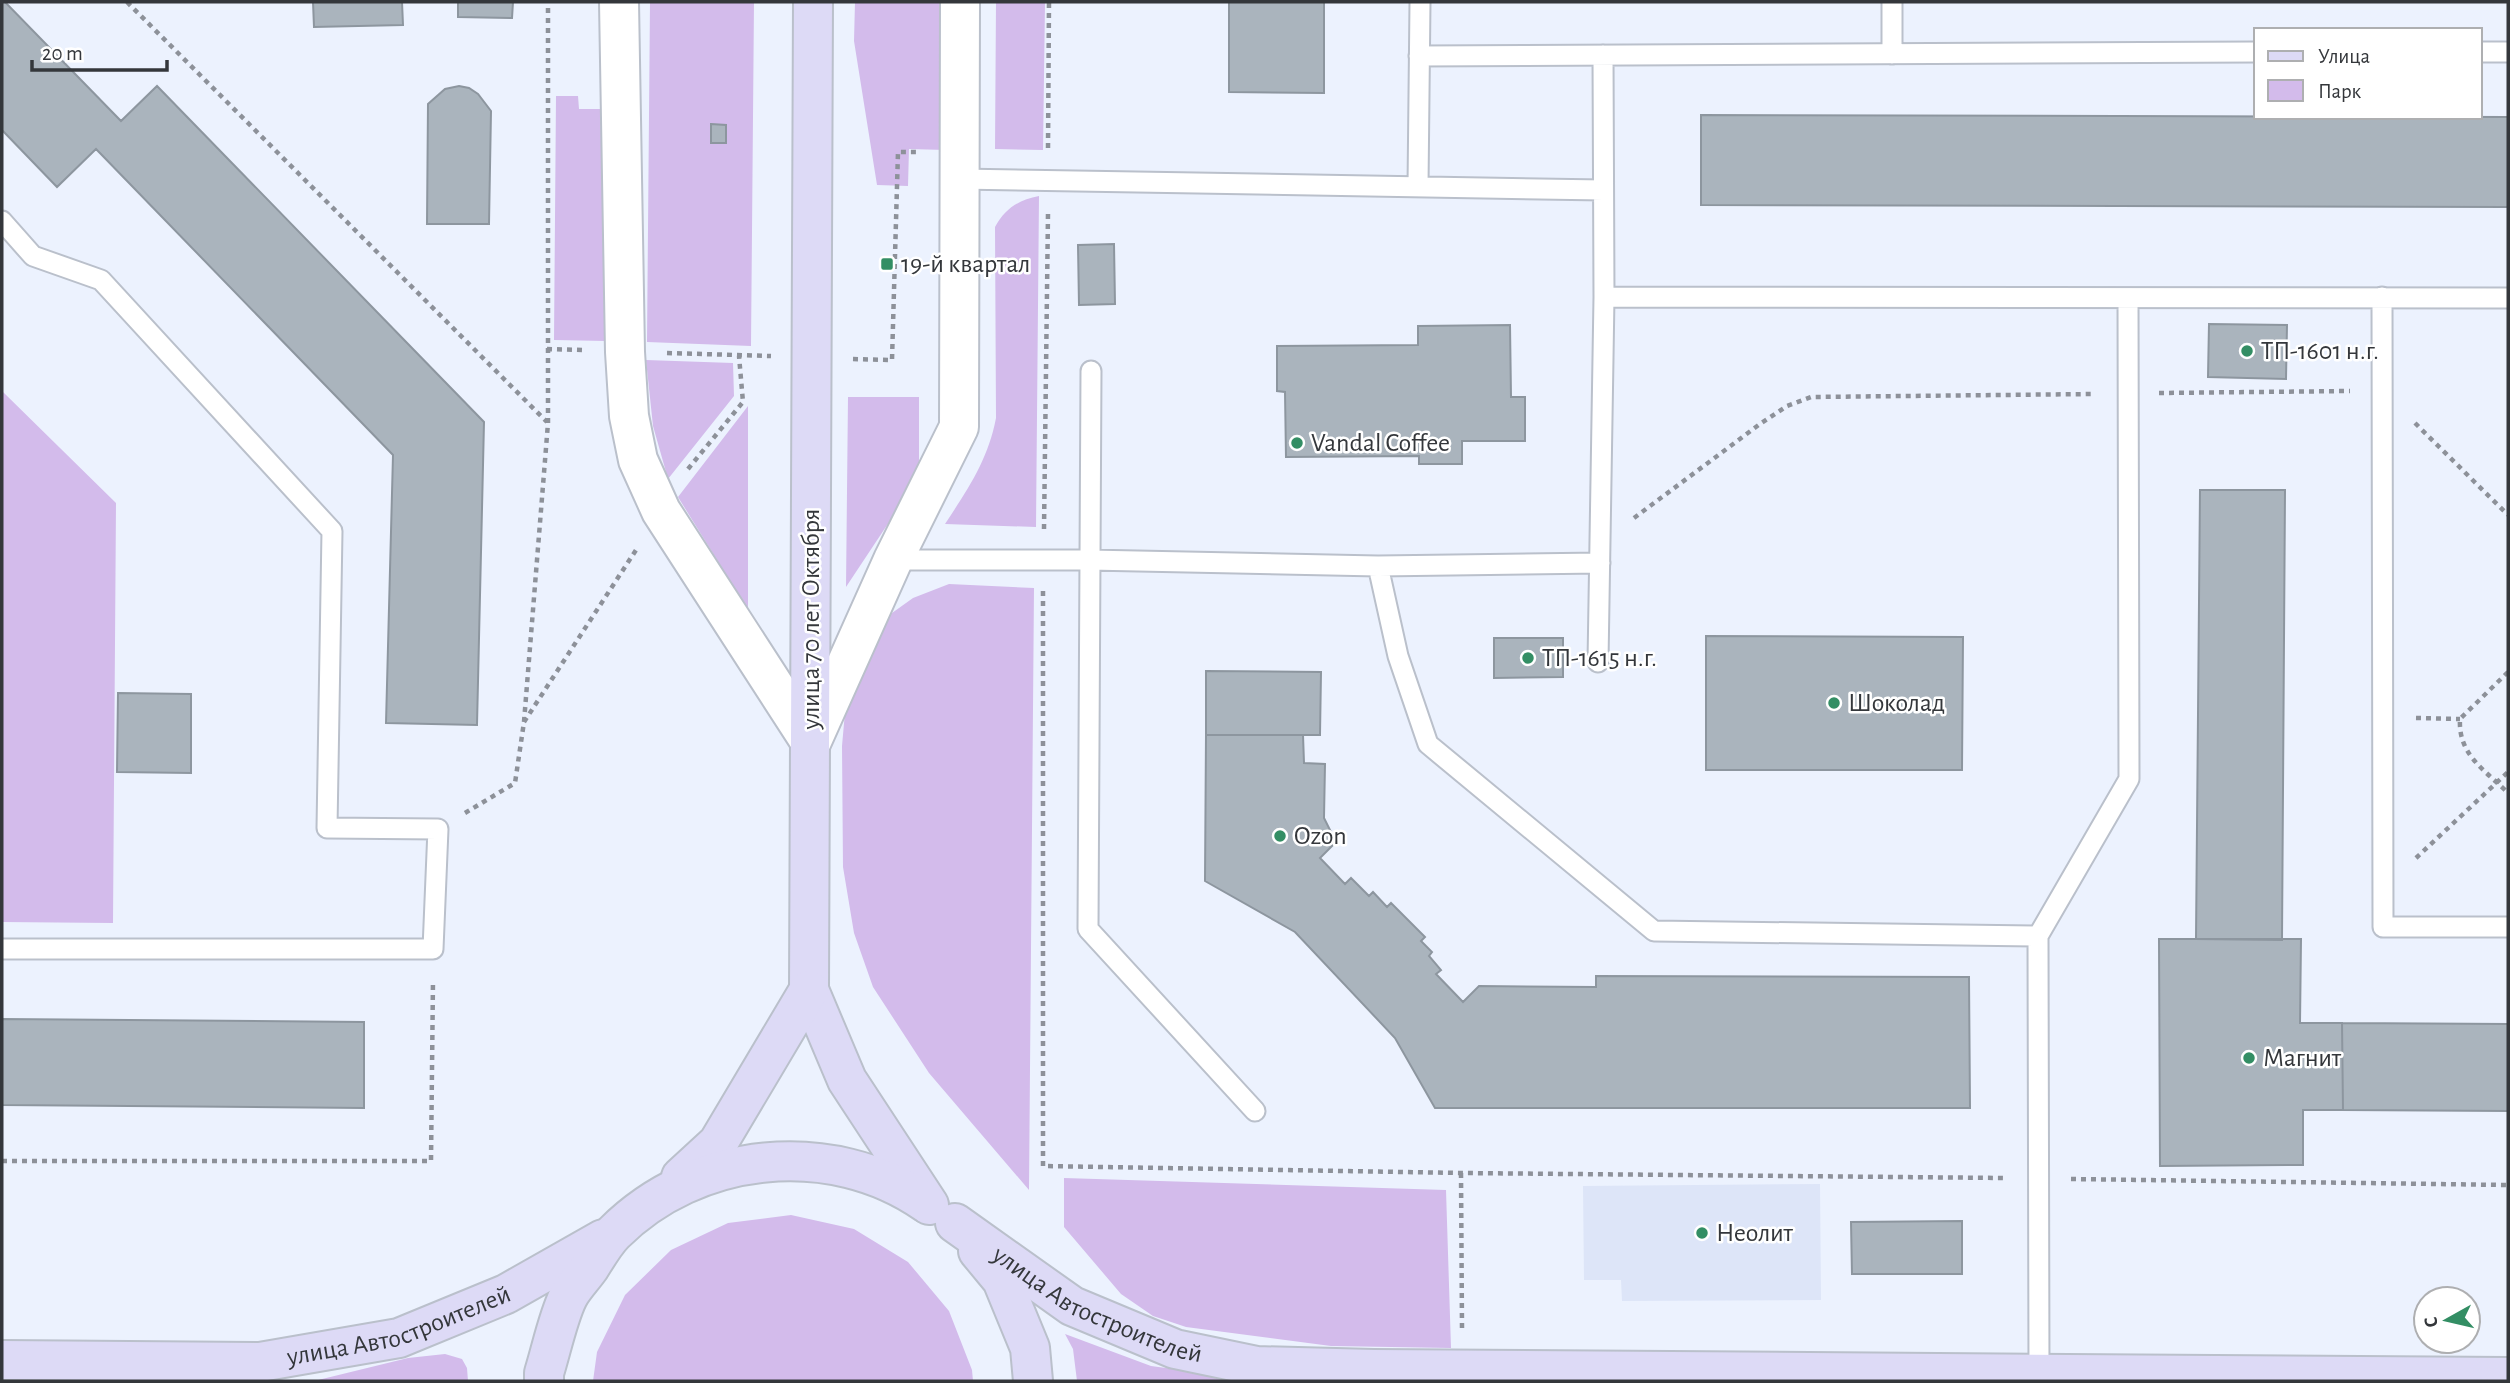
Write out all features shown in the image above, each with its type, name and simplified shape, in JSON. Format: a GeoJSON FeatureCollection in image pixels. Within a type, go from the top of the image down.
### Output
{"type":"FeatureCollection","features":[{"type":"Feature","properties":{"kind":"main road","name":"улица 70 лет Октября"},"geometry":{"type":"LineString","coordinates":[[813,2],[809,990],[847,1080],[942,1214]]}},
{"type":"Feature","properties":{"kind":"main road"},"geometry":{"type":"LineString","coordinates":[[544,1381],[544,1373],[568,1298],[614,1233],[663,1195],[718,1143],[809,990]]}},
{"type":"Feature","properties":{"kind":"main road","name":"улица Автостроителей"},"geometry":{"type":"LineString","coordinates":[[663,1195],[721,1169],[782,1160],[845,1166],[904,1188],[1072,1306],[1175,1349],[1257,1366],[1463,1370],[2508,1377]]}},
{"type":"Feature","properties":{"kind":"main road"},"geometry":{"type":"LineString","coordinates":[[942,1214],[1002,1280],[1030,1348],[1033,1381]]}},
{"type":"Feature","properties":{"kind":"main road","name":"улица Автостроителей"},"geometry":{"type":"LineString","coordinates":[[2,1360],[260,1362],[399,1338],[506,1294],[614,1233]]}},
{"type":"Feature","properties":{"kind":"street"},"geometry":{"type":"LineString","coordinates":[[619,2],[625,352],[629,416],[638,460],[662,511],[811,743]]}},
{"type":"Feature","properties":{"kind":"street"},"geometry":{"type":"LineString","coordinates":[[811,743],[893,560],[959,427],[960,2]]}},
{"type":"Feature","properties":{"kind":"lane"},"geometry":{"type":"LineString","coordinates":[[1418,186],[1420,2]]}},
{"type":"Feature","properties":{"kind":"lane"},"geometry":{"type":"LineString","coordinates":[[1892,2],[1892,54]]}},
{"type":"Feature","properties":{"kind":"lane"},"geometry":{"type":"LineString","coordinates":[[1419,56],[2254,52]]}},
{"type":"Feature","properties":{"kind":"lane"},"geometry":{"type":"LineString","coordinates":[[2482,52],[2508,52]]}},
{"type":"Feature","properties":{"kind":"lane"},"geometry":{"type":"LineString","coordinates":[[1598,662],[1604,297],[1603,55]]}},
{"type":"Feature","properties":{"kind":"lane"},"geometry":{"type":"LineString","coordinates":[[959,166],[1048,181],[1603,190]]}},
{"type":"Feature","properties":{"kind":"lane"},"geometry":{"type":"LineString","coordinates":[[2,220],[33,256],[101,280],[331,531],[327,828],[438,829],[433,948],[2,949]]}},
{"type":"Feature","properties":{"kind":"lane"},"geometry":{"type":"LineString","coordinates":[[1604,297],[2508,298]]}},
{"type":"Feature","properties":{"kind":"lane"},"geometry":{"type":"LineString","coordinates":[[2382,297],[2383,927],[2508,927]]}},
{"type":"Feature","properties":{"kind":"lane"},"geometry":{"type":"LineString","coordinates":[[2039,1374],[2038,936],[2129,779],[2128,298]]}},
{"type":"Feature","properties":{"kind":"lane"},"geometry":{"type":"LineString","coordinates":[[1091,371],[1088,929],[1255,1111]]}},
{"type":"Feature","properties":{"kind":"lane"},"geometry":{"type":"LineString","coordinates":[[893,560],[1089,560],[1378,566],[1600,553]]}},
{"type":"Feature","properties":{"kind":"lane"},"geometry":{"type":"LineString","coordinates":[[1378,566],[1398,656],[1428,744],[1654,931],[2038,936]]}},
{"type":"Feature","properties":{"kind":"path"},"geometry":{"type":"LineString","coordinates":[[127,2],[548,423]]}},
{"type":"Feature","properties":{"kind":"path"},"geometry":{"type":"LineString","coordinates":[[438,829],[515,783],[524,722],[548,423],[548,2]]}},
{"type":"Feature","properties":{"kind":"path"},"geometry":{"type":"LineString","coordinates":[[1049,2],[1043,561],[1043,1166],[2508,1185]]}},
{"type":"Feature","properties":{"kind":"path"},"geometry":{"type":"LineString","coordinates":[[751,356],[892,360],[898,152],[959,166]]}},
{"type":"Feature","properties":{"kind":"path"},"geometry":{"type":"LineString","coordinates":[[1600,553],[1760,424],[1787,405],[1811,397],[2382,390],[2508,515]]}},
{"type":"Feature","properties":{"kind":"path"},"geometry":{"type":"LineString","coordinates":[[2508,672],[2460,719],[2459,733],[2468,753],[2508,793]]}},
{"type":"Feature","properties":{"kind":"path"},"geometry":{"type":"LineString","coordinates":[[2383,718],[2460,719]]}},
{"type":"Feature","properties":{"kind":"path"},"geometry":{"type":"LineString","coordinates":[[2383,890],[2508,772]]}},
{"type":"Feature","properties":{"kind":"path"},"geometry":{"type":"LineString","coordinates":[[2,1161],[432,1161],[433,948]]}},
{"type":"Feature","properties":{"kind":"path"},"geometry":{"type":"LineString","coordinates":[[1461,1173],[1463,1370]]}},
{"type":"Feature","properties":{"kind":"shaded area","name":"Неолит"},"geometry":{"type":"Polygon","coordinates":[[[1820,1184],[1821,1300],[1622,1301],[1621,1280],[1584,1280],[1583,1186],[1820,1184]]]}},
{"type":"Feature","properties":{"kind":"green space"},"geometry":{"type":"Polygon","coordinates":[[[650,2],[754,2],[751,346],[647,342],[650,2]]]}},
{"type":"Feature","properties":{"kind":"green space"},"geometry":{"type":"Polygon","coordinates":[[[855,2],[947,2],[946,150],[909,149],[908,186],[877,185],[854,41],[855,2]]]}},
{"type":"Feature","properties":{"kind":"green space"},"geometry":{"type":"Polygon","coordinates":[[[996,2],[1045,2],[1043,150],[995,149],[996,2]]]}},
{"type":"Feature","properties":{"kind":"green space"},"geometry":{"type":"Polygon","coordinates":[[[556,96],[578,96],[579,109],[608,109],[606,341],[554,340],[556,96]]]}},
{"type":"Feature","properties":{"kind":"green space"},"geometry":{"type":"Polygon","coordinates":[[[1039,196],[1036,527],[945,524],[982,461],[996,418],[995,227],[1013,206],[1039,196]]]}},
{"type":"Feature","properties":{"kind":"green space"},"geometry":{"type":"Polygon","coordinates":[[[646,360],[733,363],[734,396],[668,479],[653,426],[646,360]]]}},
{"type":"Feature","properties":{"kind":"green space"},"geometry":{"type":"Polygon","coordinates":[[[2,391],[116,503],[113,923],[2,922],[2,391]]]}},
{"type":"Feature","properties":{"kind":"green space"},"geometry":{"type":"Polygon","coordinates":[[[848,397],[919,397],[919,477],[846,587],[848,397]]]}},
{"type":"Feature","properties":{"kind":"green space"},"geometry":{"type":"Polygon","coordinates":[[[748,406],[748,610],[678,497],[748,406]]]}},
{"type":"Feature","properties":{"kind":"green space"},"geometry":{"type":"Polygon","coordinates":[[[949,584],[1034,588],[1029,1190],[929,1073],[873,987],[854,933],[843,867],[842,746],[846,701],[867,650],[892,613],[913,598],[949,584]]]}},
{"type":"Feature","properties":{"kind":"green space"},"geometry":{"type":"Polygon","coordinates":[[[1064,1178],[1446,1190],[1451,1348],[1331,1346],[1186,1327],[1153,1316],[1121,1294],[1064,1227],[1064,1178]]]}},
{"type":"Feature","properties":{"kind":"green space"},"geometry":{"type":"Polygon","coordinates":[[[791,1215],[854,1229],[908,1262],[949,1311],[972,1370],[973,1381],[593,1381],[597,1352],[625,1295],[671,1250],[728,1223],[791,1215]]]}},
{"type":"Feature","properties":{"kind":"green space"},"geometry":{"type":"Polygon","coordinates":[[[1065,1334],[1151,1366],[1248,1379],[1531,1381],[1077,1381],[1073,1349],[1065,1334]]]}},
{"type":"Feature","properties":{"kind":"green space"},"geometry":{"type":"Polygon","coordinates":[[[445,1354],[462,1359],[467,1368],[468,1381],[314,1381],[408,1358],[445,1354]]]}},
{"type":"Feature","properties":{"kind":"building"},"geometry":{"type":"Polygon","coordinates":[[[2,2],[5,2],[121,121],[157,86],[484,422],[477,725],[386,723],[393,455],[96,149],[57,187],[2,130],[2,2]]]}},
{"type":"Feature","properties":{"kind":"building"},"geometry":{"type":"Polygon","coordinates":[[[313,2],[402,2],[403,25],[314,27],[313,2]]]}},
{"type":"Feature","properties":{"kind":"building"},"geometry":{"type":"Polygon","coordinates":[[[458,2],[513,2],[512,18],[458,17],[458,2]]]}},
{"type":"Feature","properties":{"kind":"building"},"geometry":{"type":"Polygon","coordinates":[[[1229,2],[1324,2],[1324,93],[1229,92],[1229,2]]]}},
{"type":"Feature","properties":{"kind":"building"},"geometry":{"type":"Polygon","coordinates":[[[459,86],[478,94],[491,111],[489,224],[427,224],[428,104],[445,89],[459,86]]]}},
{"type":"Feature","properties":{"kind":"building"},"geometry":{"type":"Polygon","coordinates":[[[1701,115],[2254,116],[2254,119],[2508,117],[2508,207],[1701,205],[1701,115]]]}},
{"type":"Feature","properties":{"kind":"building"},"geometry":{"type":"Polygon","coordinates":[[[711,124],[726,125],[726,143],[711,143],[711,124]]]}},
{"type":"Feature","properties":{"kind":"building"},"geometry":{"type":"Polygon","coordinates":[[[1114,244],[1115,304],[1079,305],[1078,245],[1114,244]]]}},
{"type":"Feature","properties":{"kind":"building","name":"ТП-1601 н.г."},"geometry":{"type":"Polygon","coordinates":[[[2209,324],[2287,325],[2286,379],[2208,377],[2209,324]]]}},
{"type":"Feature","properties":{"kind":"building"},"geometry":{"type":"Polygon","coordinates":[[[1510,325],[1511,397],[1525,397],[1525,441],[1462,441],[1462,464],[1419,464],[1419,456],[1286,457],[1285,392],[1277,391],[1277,346],[1418,345],[1418,326],[1510,325]]]}},
{"type":"Feature","properties":{"kind":"building"},"geometry":{"type":"Polygon","coordinates":[[[2200,490],[2285,490],[2282,940],[2196,939],[2200,490]]]}},
{"type":"Feature","properties":{"kind":"building","name":"Шоколад"},"geometry":{"type":"Polygon","coordinates":[[[1706,636],[1963,637],[1962,770],[1706,770],[1706,636]]]}},
{"type":"Feature","properties":{"kind":"building","name":"ТП-1615 н.г."},"geometry":{"type":"Polygon","coordinates":[[[1494,638],[1563,638],[1563,677],[1494,678],[1494,638]]]}},
{"type":"Feature","properties":{"kind":"building"},"geometry":{"type":"Polygon","coordinates":[[[1206,671],[1321,672],[1320,735],[1206,735],[1206,671]]]}},
{"type":"Feature","properties":{"kind":"building"},"geometry":{"type":"Polygon","coordinates":[[[118,693],[191,694],[191,773],[117,772],[118,693]]]}},
{"type":"Feature","properties":{"kind":"building"},"geometry":{"type":"Polygon","coordinates":[[[1206,735],[1303,735],[1304,763],[1325,764],[1324,818],[1336,842],[1320,858],[1345,884],[1351,878],[1369,896],[1373,892],[1387,907],[1391,903],[1425,937],[1421,941],[1432,952],[1429,956],[1441,970],[1436,974],[1463,1002],[1479,986],[1596,987],[1596,976],[1969,977],[1970,1108],[1435,1108],[1395,1038],[1295,932],[1205,881],[1206,735]]]}},
{"type":"Feature","properties":{"kind":"building"},"geometry":{"type":"Polygon","coordinates":[[[2159,939],[2301,939],[2300,1023],[2342,1023],[2343,1110],[2303,1110],[2303,1165],[2160,1166],[2159,939]]]}},
{"type":"Feature","properties":{"kind":"building"},"geometry":{"type":"Polygon","coordinates":[[[2,1019],[364,1022],[364,1108],[2,1105],[2,1019]]]}},
{"type":"Feature","properties":{"kind":"building"},"geometry":{"type":"Polygon","coordinates":[[[2342,1023],[2508,1024],[2508,1111],[2343,1110],[2342,1023]]]}},
{"type":"Feature","properties":{"kind":"building"},"geometry":{"type":"Polygon","coordinates":[[[1962,1221],[1962,1274],[1852,1274],[1851,1222],[1962,1221]]]}},
{"type":"Feature","properties":{"kind":"place","name":"19-й квартал"},"geometry":{"type":"Point","coordinates":[887,264]}},
{"type":"Feature","properties":{"kind":"place","name":"ТП-1601 н.г."},"geometry":{"type":"Point","coordinates":[2247,351]}},
{"type":"Feature","properties":{"kind":"place","name":"Vandal Coffee"},"geometry":{"type":"Point","coordinates":[1297,443]}},
{"type":"Feature","properties":{"kind":"place","name":"ТП-1615 н.г."},"geometry":{"type":"Point","coordinates":[1528,658]}},
{"type":"Feature","properties":{"kind":"place","name":"Шоколад"},"geometry":{"type":"Point","coordinates":[1834,703]}},
{"type":"Feature","properties":{"kind":"place","name":"Ozon"},"geometry":{"type":"Point","coordinates":[1280,836]}},
{"type":"Feature","properties":{"kind":"place","name":"Магнит"},"geometry":{"type":"Point","coordinates":[2249,1058]}},
{"type":"Feature","properties":{"kind":"place","name":"Неолит"},"geometry":{"type":"Point","coordinates":[1702,1233]}}]}
